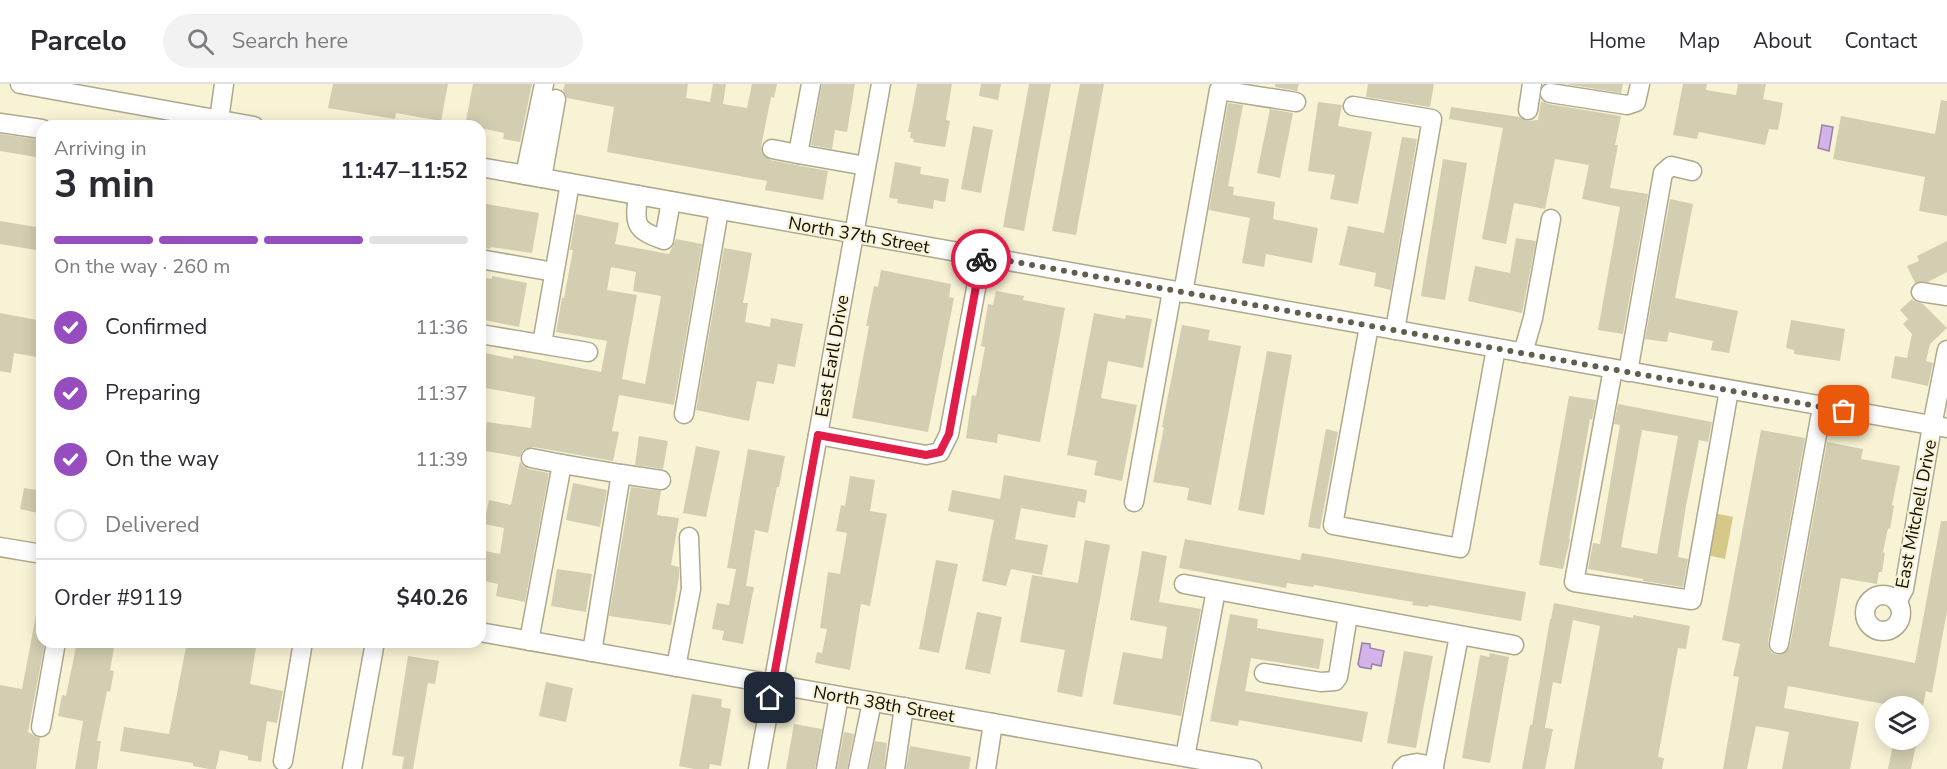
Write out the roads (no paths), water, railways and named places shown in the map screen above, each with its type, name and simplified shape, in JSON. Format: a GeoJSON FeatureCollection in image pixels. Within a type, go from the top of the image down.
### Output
{"type":"FeatureCollection","features":[{"type":"Feature","properties":{"kind":"street"},"geometry":{"type":"LineString","coordinates":[[20,84],[219,120],[224,84]]}},
{"type":"Feature","properties":{"kind":"street"},"geometry":{"type":"LineString","coordinates":[[534,176],[544,84]]}},
{"type":"Feature","properties":{"kind":"street"},"geometry":{"type":"LineString","coordinates":[[798,154],[812,84]]}},
{"type":"Feature","properties":{"kind":"street","name":"East Earll Drive"},"geometry":{"type":"LineString","coordinates":[[758,769],[881,84]]}},
{"type":"Feature","properties":{"kind":"street"},"geometry":{"type":"LineString","coordinates":[[1528,110],[1532,84]]}},
{"type":"Feature","properties":{"kind":"street"},"geometry":{"type":"LineString","coordinates":[[1550,93],[1627,105],[1636,102],[1640,84]]}},
{"type":"Feature","properties":{"kind":"street"},"geometry":{"type":"LineString","coordinates":[[1134,502],[1219,90],[1296,102]]}},
{"type":"Feature","properties":{"kind":"street"},"geometry":{"type":"LineString","coordinates":[[534,176],[556,99]]}},
{"type":"Feature","properties":{"kind":"street"},"geometry":{"type":"LineString","coordinates":[[1353,106],[1432,119],[1395,330]]}},
{"type":"Feature","properties":{"kind":"street"},"geometry":{"type":"LineString","coordinates":[[0,123],[36,128]]}},
{"type":"Feature","properties":{"kind":"street"},"geometry":{"type":"LineString","coordinates":[[772,149],[866,166]]}},
{"type":"Feature","properties":{"kind":"street"},"geometry":{"type":"LineString","coordinates":[[1692,171],[1671,166],[1662,173],[1574,582],[1692,600],[1729,390]]}},
{"type":"Feature","properties":{"kind":"street","name":"North 37th Street"},"geometry":{"type":"LineString","coordinates":[[486,168],[1940,427]]}},
{"type":"Feature","properties":{"kind":"street"},"geometry":{"type":"LineString","coordinates":[[542,344],[570,183]]}},
{"type":"Feature","properties":{"kind":"street"},"geometry":{"type":"LineString","coordinates":[[638,195],[636,213],[639,226],[645,233],[664,240],[671,201]]}},
{"type":"Feature","properties":{"kind":"street"},"geometry":{"type":"LineString","coordinates":[[684,414],[719,210]]}},
{"type":"Feature","properties":{"kind":"street"},"geometry":{"type":"LineString","coordinates":[[1523,353],[1533,318],[1551,219]]}},
{"type":"Feature","properties":{"kind":"street"},"geometry":{"type":"LineString","coordinates":[[818,435],[926,455],[940,452],[949,434],[982,256]]}},
{"type":"Feature","properties":{"kind":"street"},"geometry":{"type":"LineString","coordinates":[[486,260],[554,272]]}},
{"type":"Feature","properties":{"kind":"street"},"geometry":{"type":"LineString","coordinates":[[1921,292],[1947,296]]}},
{"type":"Feature","properties":{"kind":"street"},"geometry":{"type":"LineString","coordinates":[[1369,326],[1333,525],[1460,548],[1496,348]]}},
{"type":"Feature","properties":{"kind":"street"},"geometry":{"type":"LineString","coordinates":[[486,335],[588,352]]}},
{"type":"Feature","properties":{"kind":"street","name":"East Mitchell Drive"},"geometry":{"type":"LineString","coordinates":[[1897,602],[1904,589],[1940,427],[1947,351]]}},
{"type":"Feature","properties":{"kind":"street"},"geometry":{"type":"LineString","coordinates":[[1779,644],[1822,407]]}},
{"type":"Feature","properties":{"kind":"street"},"geometry":{"type":"LineString","coordinates":[[531,458],[661,480]]}},
{"type":"Feature","properties":{"kind":"street"},"geometry":{"type":"LineString","coordinates":[[529,641],[562,464]]}},
{"type":"Feature","properties":{"kind":"street"},"geometry":{"type":"LineString","coordinates":[[592,652],[621,474]]}},
{"type":"Feature","properties":{"kind":"street"},"geometry":{"type":"LineString","coordinates":[[676,667],[691,589],[689,537]]}},
{"type":"Feature","properties":{"kind":"street"},"geometry":{"type":"LineString","coordinates":[[0,547],[36,553]]}},
{"type":"Feature","properties":{"kind":"street"},"geometry":{"type":"LineString","coordinates":[[1184,584],[1514,645]]}},
{"type":"Feature","properties":{"kind":"street"},"geometry":{"type":"LineString","coordinates":[[1185,757],[1216,590]]}},
{"type":"Feature","properties":{"kind":"street"},"geometry":{"type":"LineString","coordinates":[[1264,673],[1321,682],[1335,681],[1338,677],[1348,615]]}},
{"type":"Feature","properties":{"kind":"street","name":"North 38th Street"},"geometry":{"type":"LineString","coordinates":[[486,633],[1252,769]]}},
{"type":"Feature","properties":{"kind":"street"},"geometry":{"type":"LineString","coordinates":[[1402,769],[1406,765],[1417,763],[1434,767],[1459,636]]}},
{"type":"Feature","properties":{"kind":"street"},"geometry":{"type":"LineString","coordinates":[[40,727],[55,648]]}},
{"type":"Feature","properties":{"kind":"street"},"geometry":{"type":"LineString","coordinates":[[283,760],[302,648]]}},
{"type":"Feature","properties":{"kind":"street"},"geometry":{"type":"LineString","coordinates":[[352,769],[374,648]]}},
{"type":"Feature","properties":{"kind":"street"},"geometry":{"type":"LineString","coordinates":[[826,769],[839,696]]}},
{"type":"Feature","properties":{"kind":"street"},"geometry":{"type":"LineString","coordinates":[[858,769],[872,702]]}},
{"type":"Feature","properties":{"kind":"street"},"geometry":{"type":"LineString","coordinates":[[895,769],[904,708]]}},
{"type":"Feature","properties":{"kind":"street"},"geometry":{"type":"LineString","coordinates":[[986,769],[993,723]]}}]}
